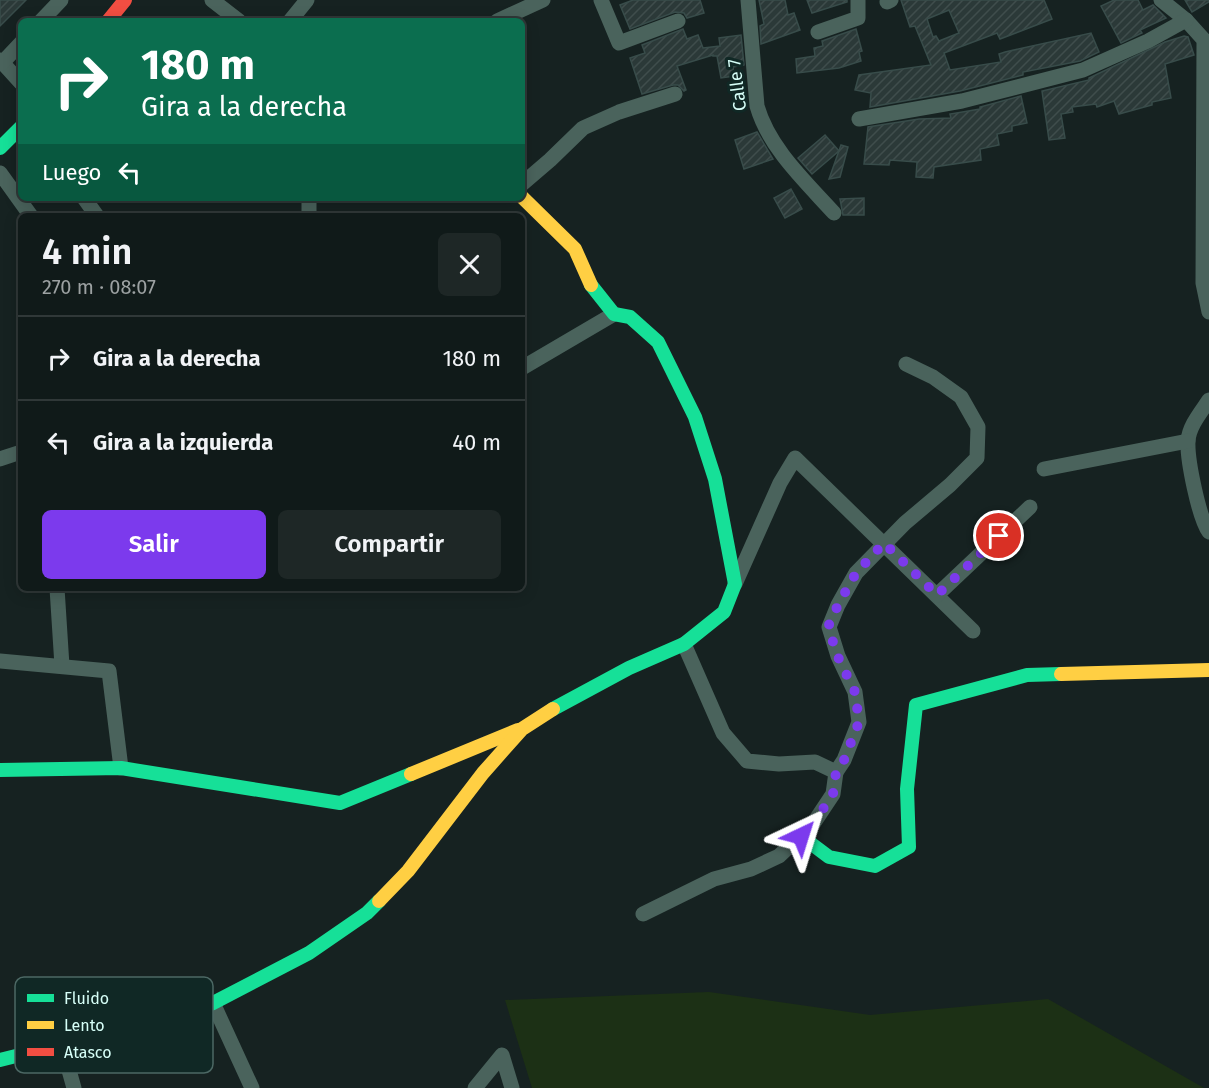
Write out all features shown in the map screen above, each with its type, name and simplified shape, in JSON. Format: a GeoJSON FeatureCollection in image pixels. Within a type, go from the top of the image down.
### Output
{"type":"FeatureCollection","features":[{"type":"Feature","properties":{"kind":"street"},"geometry":{"type":"LineString","coordinates":[[44,18],[61,0]]}},
{"type":"Feature","properties":{"kind":"street"},"geometry":{"type":"LineString","coordinates":[[110,18],[125,0]]}},
{"type":"Feature","properties":{"kind":"street"},"geometry":{"type":"LineString","coordinates":[[212,0],[235,18]]}},
{"type":"Feature","properties":{"kind":"street"},"geometry":{"type":"LineString","coordinates":[[292,18],[306,0]]}},
{"type":"Feature","properties":{"kind":"street"},"geometry":{"type":"LineString","coordinates":[[504,18],[543,0]]}},
{"type":"Feature","properties":{"kind":"street"},"geometry":{"type":"LineString","coordinates":[[601,0],[619,43],[678,21]]}},
{"type":"Feature","properties":{"kind":"street","name":"Calle 7"},"geometry":{"type":"LineString","coordinates":[[748,0],[760,118],[792,168],[834,213]]}},
{"type":"Feature","properties":{"kind":"street"},"geometry":{"type":"LineString","coordinates":[[818,32],[858,18],[858,0]]}},
{"type":"Feature","properties":{"kind":"street"},"geometry":{"type":"LineString","coordinates":[[1161,0],[1207,40],[1203,283],[1209,312]]}},
{"type":"Feature","properties":{"kind":"street"},"geometry":{"type":"LineString","coordinates":[[859,119],[962,101],[1083,70],[1188,22]]}},
{"type":"Feature","properties":{"kind":"street"},"geometry":{"type":"LineString","coordinates":[[18,46],[1,62],[18,80]]}},
{"type":"Feature","properties":{"kind":"street"},"geometry":{"type":"LineString","coordinates":[[525,181],[583,128],[619,112],[675,94]]}},
{"type":"Feature","properties":{"kind":"street"},"geometry":{"type":"LineString","coordinates":[[0,148],[18,130]]}},
{"type":"Feature","properties":{"kind":"street"},"geometry":{"type":"LineString","coordinates":[[0,173],[18,198]]}},
{"type":"Feature","properties":{"kind":"street"},"geometry":{"type":"LineString","coordinates":[[525,200],[574,249],[590,283],[614,314]]}},
{"type":"Feature","properties":{"kind":"street"},"geometry":{"type":"LineString","coordinates":[[525,366],[614,314],[630,317],[658,342],[695,417],[715,479],[735,584]]}},
{"type":"Feature","properties":{"kind":"street"},"geometry":{"type":"LineString","coordinates":[[644,914],[714,879],[751,869],[779,856],[813,824],[833,794],[836,772],[844,760],[859,722],[855,692],[838,657],[828,627],[856,573],[905,523],[950,485],[977,458],[978,427],[961,397],[933,377],[906,364]]}},
{"type":"Feature","properties":{"kind":"street"},"geometry":{"type":"LineString","coordinates":[[1209,400],[1192,426],[1188,441],[1202,482],[1203,523],[1209,532]]}},
{"type":"Feature","properties":{"kind":"street"},"geometry":{"type":"LineString","coordinates":[[1044,468],[1188,441]]}},
{"type":"Feature","properties":{"kind":"street"},"geometry":{"type":"LineString","coordinates":[[0,459],[18,453]]}},
{"type":"Feature","properties":{"kind":"street"},"geometry":{"type":"LineString","coordinates":[[0,770],[121,768],[340,803],[522,729],[568,699],[628,668],[684,644],[724,612],[780,483],[795,458],[973,631]]}},
{"type":"Feature","properties":{"kind":"street"},"geometry":{"type":"LineString","coordinates":[[937,595],[1030,507]]}},
{"type":"Feature","properties":{"kind":"street"},"geometry":{"type":"LineString","coordinates":[[57,591],[62,666]]}},
{"type":"Feature","properties":{"kind":"street"},"geometry":{"type":"LineString","coordinates":[[684,644],[723,733],[747,761],[779,764],[816,762],[836,772]]}},
{"type":"Feature","properties":{"kind":"street"},"geometry":{"type":"LineString","coordinates":[[0,661],[109,671],[121,768]]}},
{"type":"Feature","properties":{"kind":"street"},"geometry":{"type":"LineString","coordinates":[[801,836],[829,857],[875,866],[909,847],[907,789],[916,705],[1027,675],[1209,670]]}},
{"type":"Feature","properties":{"kind":"street"},"geometry":{"type":"LineString","coordinates":[[252,1088],[213,1003],[309,953],[367,914],[408,871],[483,773],[522,729]]}},
{"type":"Feature","properties":{"kind":"street"},"geometry":{"type":"LineString","coordinates":[[475,1088],[502,1055],[512,1088]]}},
{"type":"Feature","properties":{"kind":"street"},"geometry":{"type":"LineString","coordinates":[[0,1060],[15,1056]]}},
{"type":"Feature","properties":{"kind":"street"},"geometry":{"type":"LineString","coordinates":[[70,1073],[74,1088]]}},
{"type":"Feature","properties":{"kind":"green space"},"geometry":{"type":"Polygon","coordinates":[[[709,992],[870,1015],[1048,999],[1204,1088],[532,1088],[505,1000],[709,992]]]}},
{"type":"Feature","properties":{"kind":"building"},"geometry":{"type":"Polygon","coordinates":[[[0,0],[26,0],[0,26],[0,0]]]}},
{"type":"Feature","properties":{"kind":"building"},"geometry":{"type":"Polygon","coordinates":[[[633,0],[700,0],[704,13],[687,18],[684,13],[675,12],[630,29],[620,5],[633,0]]]}},
{"type":"Feature","properties":{"kind":"building"},"geometry":{"type":"Polygon","coordinates":[[[759,0],[785,0],[788,15],[794,13],[800,30],[761,44],[760,26],[764,24],[759,0]]]}},
{"type":"Feature","properties":{"kind":"building"},"geometry":{"type":"Polygon","coordinates":[[[807,0],[847,0],[847,2],[812,13],[807,0]]]}},
{"type":"Feature","properties":{"kind":"building"},"geometry":{"type":"Polygon","coordinates":[[[901,0],[1044,0],[1052,19],[1000,39],[997,33],[944,53],[950,70],[1001,62],[999,54],[1005,52],[1091,33],[1099,52],[1080,61],[1023,72],[1023,75],[960,91],[870,107],[871,93],[855,90],[859,75],[931,65],[915,26],[910,27],[901,0]],[[949,10],[927,19],[933,37],[936,36],[939,41],[959,33],[949,10]]]}},
{"type":"Feature","properties":{"kind":"building"},"geometry":{"type":"Polygon","coordinates":[[[1114,0],[1138,0],[1143,10],[1153,5],[1166,18],[1140,30],[1142,33],[1121,43],[1101,6],[1114,0]]]}},
{"type":"Feature","properties":{"kind":"building"},"geometry":{"type":"Polygon","coordinates":[[[1185,0],[1209,0],[1209,2],[1192,12],[1185,0]]]}},
{"type":"Feature","properties":{"kind":"building"},"geometry":{"type":"Polygon","coordinates":[[[683,29],[687,39],[698,35],[703,48],[720,46],[719,38],[741,35],[744,65],[733,67],[734,76],[721,78],[717,56],[713,55],[677,66],[686,90],[673,85],[642,94],[630,58],[645,53],[642,45],[683,29]]]}},
{"type":"Feature","properties":{"kind":"building"},"geometry":{"type":"Polygon","coordinates":[[[856,29],[862,51],[859,52],[861,61],[839,68],[797,73],[796,59],[815,56],[814,48],[823,46],[822,41],[856,29]]]}},
{"type":"Feature","properties":{"kind":"building"},"geometry":{"type":"Polygon","coordinates":[[[1184,36],[1188,37],[1194,55],[1165,64],[1171,98],[1119,114],[1114,101],[1097,107],[1096,104],[1072,107],[1073,112],[1061,114],[1065,138],[1049,140],[1042,91],[1089,80],[1165,42],[1184,36]]]}},
{"type":"Feature","properties":{"kind":"building"},"geometry":{"type":"Polygon","coordinates":[[[1021,96],[1027,123],[1012,126],[1012,131],[997,134],[999,145],[980,149],[981,160],[934,167],[933,178],[916,177],[917,162],[890,160],[889,165],[864,164],[868,127],[919,119],[951,118],[950,114],[980,109],[980,107],[1021,96]]]}},
{"type":"Feature","properties":{"kind":"building"},"geometry":{"type":"Polygon","coordinates":[[[757,132],[773,159],[744,169],[735,140],[757,132]]]}},
{"type":"Feature","properties":{"kind":"building"},"geometry":{"type":"Polygon","coordinates":[[[825,135],[839,151],[812,174],[798,158],[825,135]]]}},
{"type":"Feature","properties":{"kind":"building"},"geometry":{"type":"Polygon","coordinates":[[[841,145],[848,147],[840,177],[829,179],[841,145]]]}},
{"type":"Feature","properties":{"kind":"building"},"geometry":{"type":"Polygon","coordinates":[[[791,189],[802,209],[785,218],[774,198],[791,189]]]}},
{"type":"Feature","properties":{"kind":"building"},"geometry":{"type":"Polygon","coordinates":[[[864,198],[864,215],[843,215],[840,199],[864,198]]]}},
{"type":"Feature","properties":{"kind":"traffic: fast"},"geometry":{"type":"LineString","coordinates":[[0,148],[18,130]]}},
{"type":"Feature","properties":{"kind":"traffic: fast"},"geometry":{"type":"LineString","coordinates":[[553,709],[629,668],[684,644],[724,612],[735,584],[715,479],[695,417],[658,342],[630,317],[614,314],[591,285]]}},
{"type":"Feature","properties":{"kind":"traffic: fast"},"geometry":{"type":"LineString","coordinates":[[801,836],[829,857],[875,866],[909,847],[907,789],[916,705],[1027,675],[1061,674]]}},
{"type":"Feature","properties":{"kind":"traffic: fast"},"geometry":{"type":"LineString","coordinates":[[0,770],[121,768],[340,803],[411,774]]}},
{"type":"Feature","properties":{"kind":"traffic: fast"},"geometry":{"type":"LineString","coordinates":[[213,1003],[309,953],[367,913],[379,901]]}},
{"type":"Feature","properties":{"kind":"traffic: fast"},"geometry":{"type":"LineString","coordinates":[[0,1060],[15,1056]]}},
{"type":"Feature","properties":{"kind":"traffic: slow"},"geometry":{"type":"LineString","coordinates":[[525,200],[575,249],[591,285]]}},
{"type":"Feature","properties":{"kind":"traffic: slow"},"geometry":{"type":"LineString","coordinates":[[1061,674],[1209,670]]}},
{"type":"Feature","properties":{"kind":"traffic: slow"},"geometry":{"type":"LineString","coordinates":[[379,901],[408,871],[483,773],[522,729],[553,709]]}},
{"type":"Feature","properties":{"kind":"traffic: slow"},"geometry":{"type":"LineString","coordinates":[[411,774],[518,730]]}},
{"type":"Feature","properties":{"kind":"traffic: jam"},"geometry":{"type":"LineString","coordinates":[[110,18],[125,0]]}},
{"type":"Feature","properties":{"kind":"route"},"geometry":{"type":"LineString","coordinates":[[801,836],[813,824],[833,794],[836,772],[844,760],[859,722],[855,692],[838,657],[828,627],[856,573],[884,543],[937,595],[999,536]]}}]}
